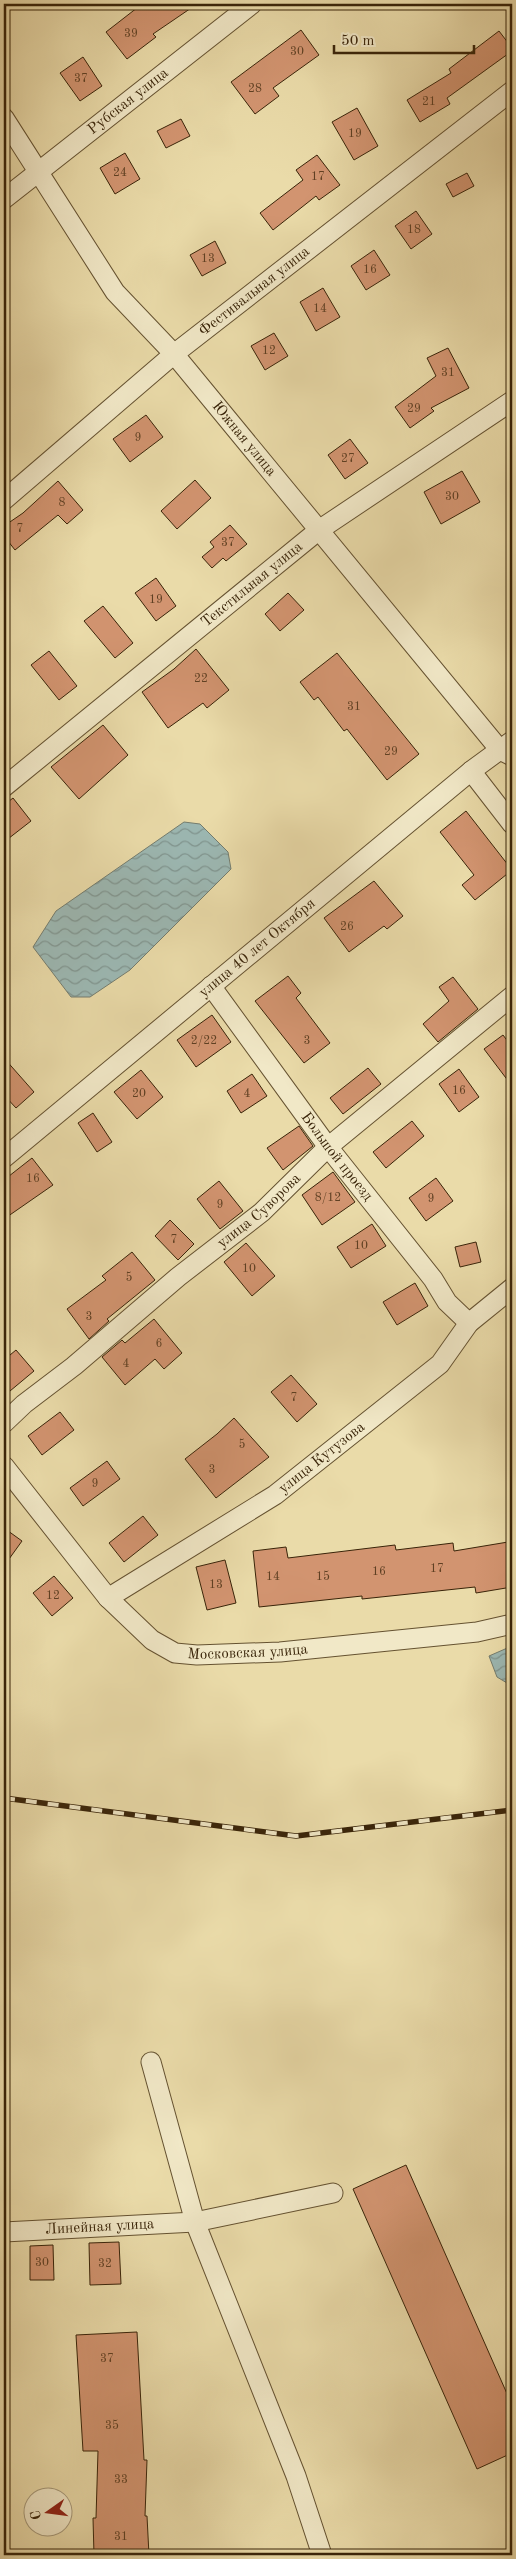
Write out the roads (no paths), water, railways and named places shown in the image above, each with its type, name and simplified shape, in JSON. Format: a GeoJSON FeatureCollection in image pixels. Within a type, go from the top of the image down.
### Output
{"type":"FeatureCollection","features":[{"type":"Feature","properties":{"kind":"street","name":"Рубская улица"},"geometry":{"type":"LineString","coordinates":[[4,199],[252,4]]}},
{"type":"Feature","properties":{"kind":"street","name":"Фестивальная улица"},"geometry":{"type":"LineString","coordinates":[[4,500],[174,354],[512,90]]}},
{"type":"Feature","properties":{"kind":"street","name":"Южная улица"},"geometry":{"type":"LineString","coordinates":[[4,118],[115,292],[174,354],[319,530],[508,749]]}},
{"type":"Feature","properties":{"kind":"street","name":"Текстильная улица"},"geometry":{"type":"LineString","coordinates":[[4,787],[319,530],[512,401]]}},
{"type":"Feature","properties":{"kind":"street","name":"улица 40 лет Октября"},"geometry":{"type":"LineString","coordinates":[[4,1158],[471,771],[508,749]]}},
{"type":"Feature","properties":{"kind":"street"},"geometry":{"type":"LineString","coordinates":[[471,771],[512,824]]}},
{"type":"Feature","properties":{"kind":"street","name":"Большой проезд"},"geometry":{"type":"LineString","coordinates":[[211,986],[328,1147],[433,1279],[447,1302],[469,1323]]}},
{"type":"Feature","properties":{"kind":"street","name":"улица Суворова"},"geometry":{"type":"LineString","coordinates":[[4,1423],[24,1404],[74,1366],[178,1277],[262,1212],[328,1147],[512,996]]}},
{"type":"Feature","properties":{"kind":"street","name":"улица Кутузова"},"geometry":{"type":"LineString","coordinates":[[108,1598],[275,1495],[440,1364],[469,1323],[512,1288]]}},
{"type":"Feature","properties":{"kind":"street","name":"Московская улица"},"geometry":{"type":"LineString","coordinates":[[4,1466],[108,1598],[152,1640],[175,1653],[197,1655],[299,1650],[477,1632],[512,1624]]}},
{"type":"Feature","properties":{"kind":"street"},"geometry":{"type":"LineString","coordinates":[[151,2062],[195,2222],[296,2476],[322,2555]]}},
{"type":"Feature","properties":{"kind":"street","name":"Линейная улица"},"geometry":{"type":"LineString","coordinates":[[4,2232],[195,2222],[333,2193]]}},
{"type":"Feature","properties":{"kind":"water"},"geometry":{"type":"Polygon","coordinates":[[[184,822],[200,824],[228,852],[231,869],[130,970],[90,997],[71,997],[33,947],[56,911],[184,822]]]}},
{"type":"Feature","properties":{"kind":"water"},"geometry":{"type":"Polygon","coordinates":[[[512,1646],[512,1686],[497,1677],[489,1656],[512,1646]]]}},
{"type":"Feature","properties":{"kind":"railway"},"geometry":{"type":"LineString","coordinates":[[4,1798],[296,1836],[512,1810]]}}]}
